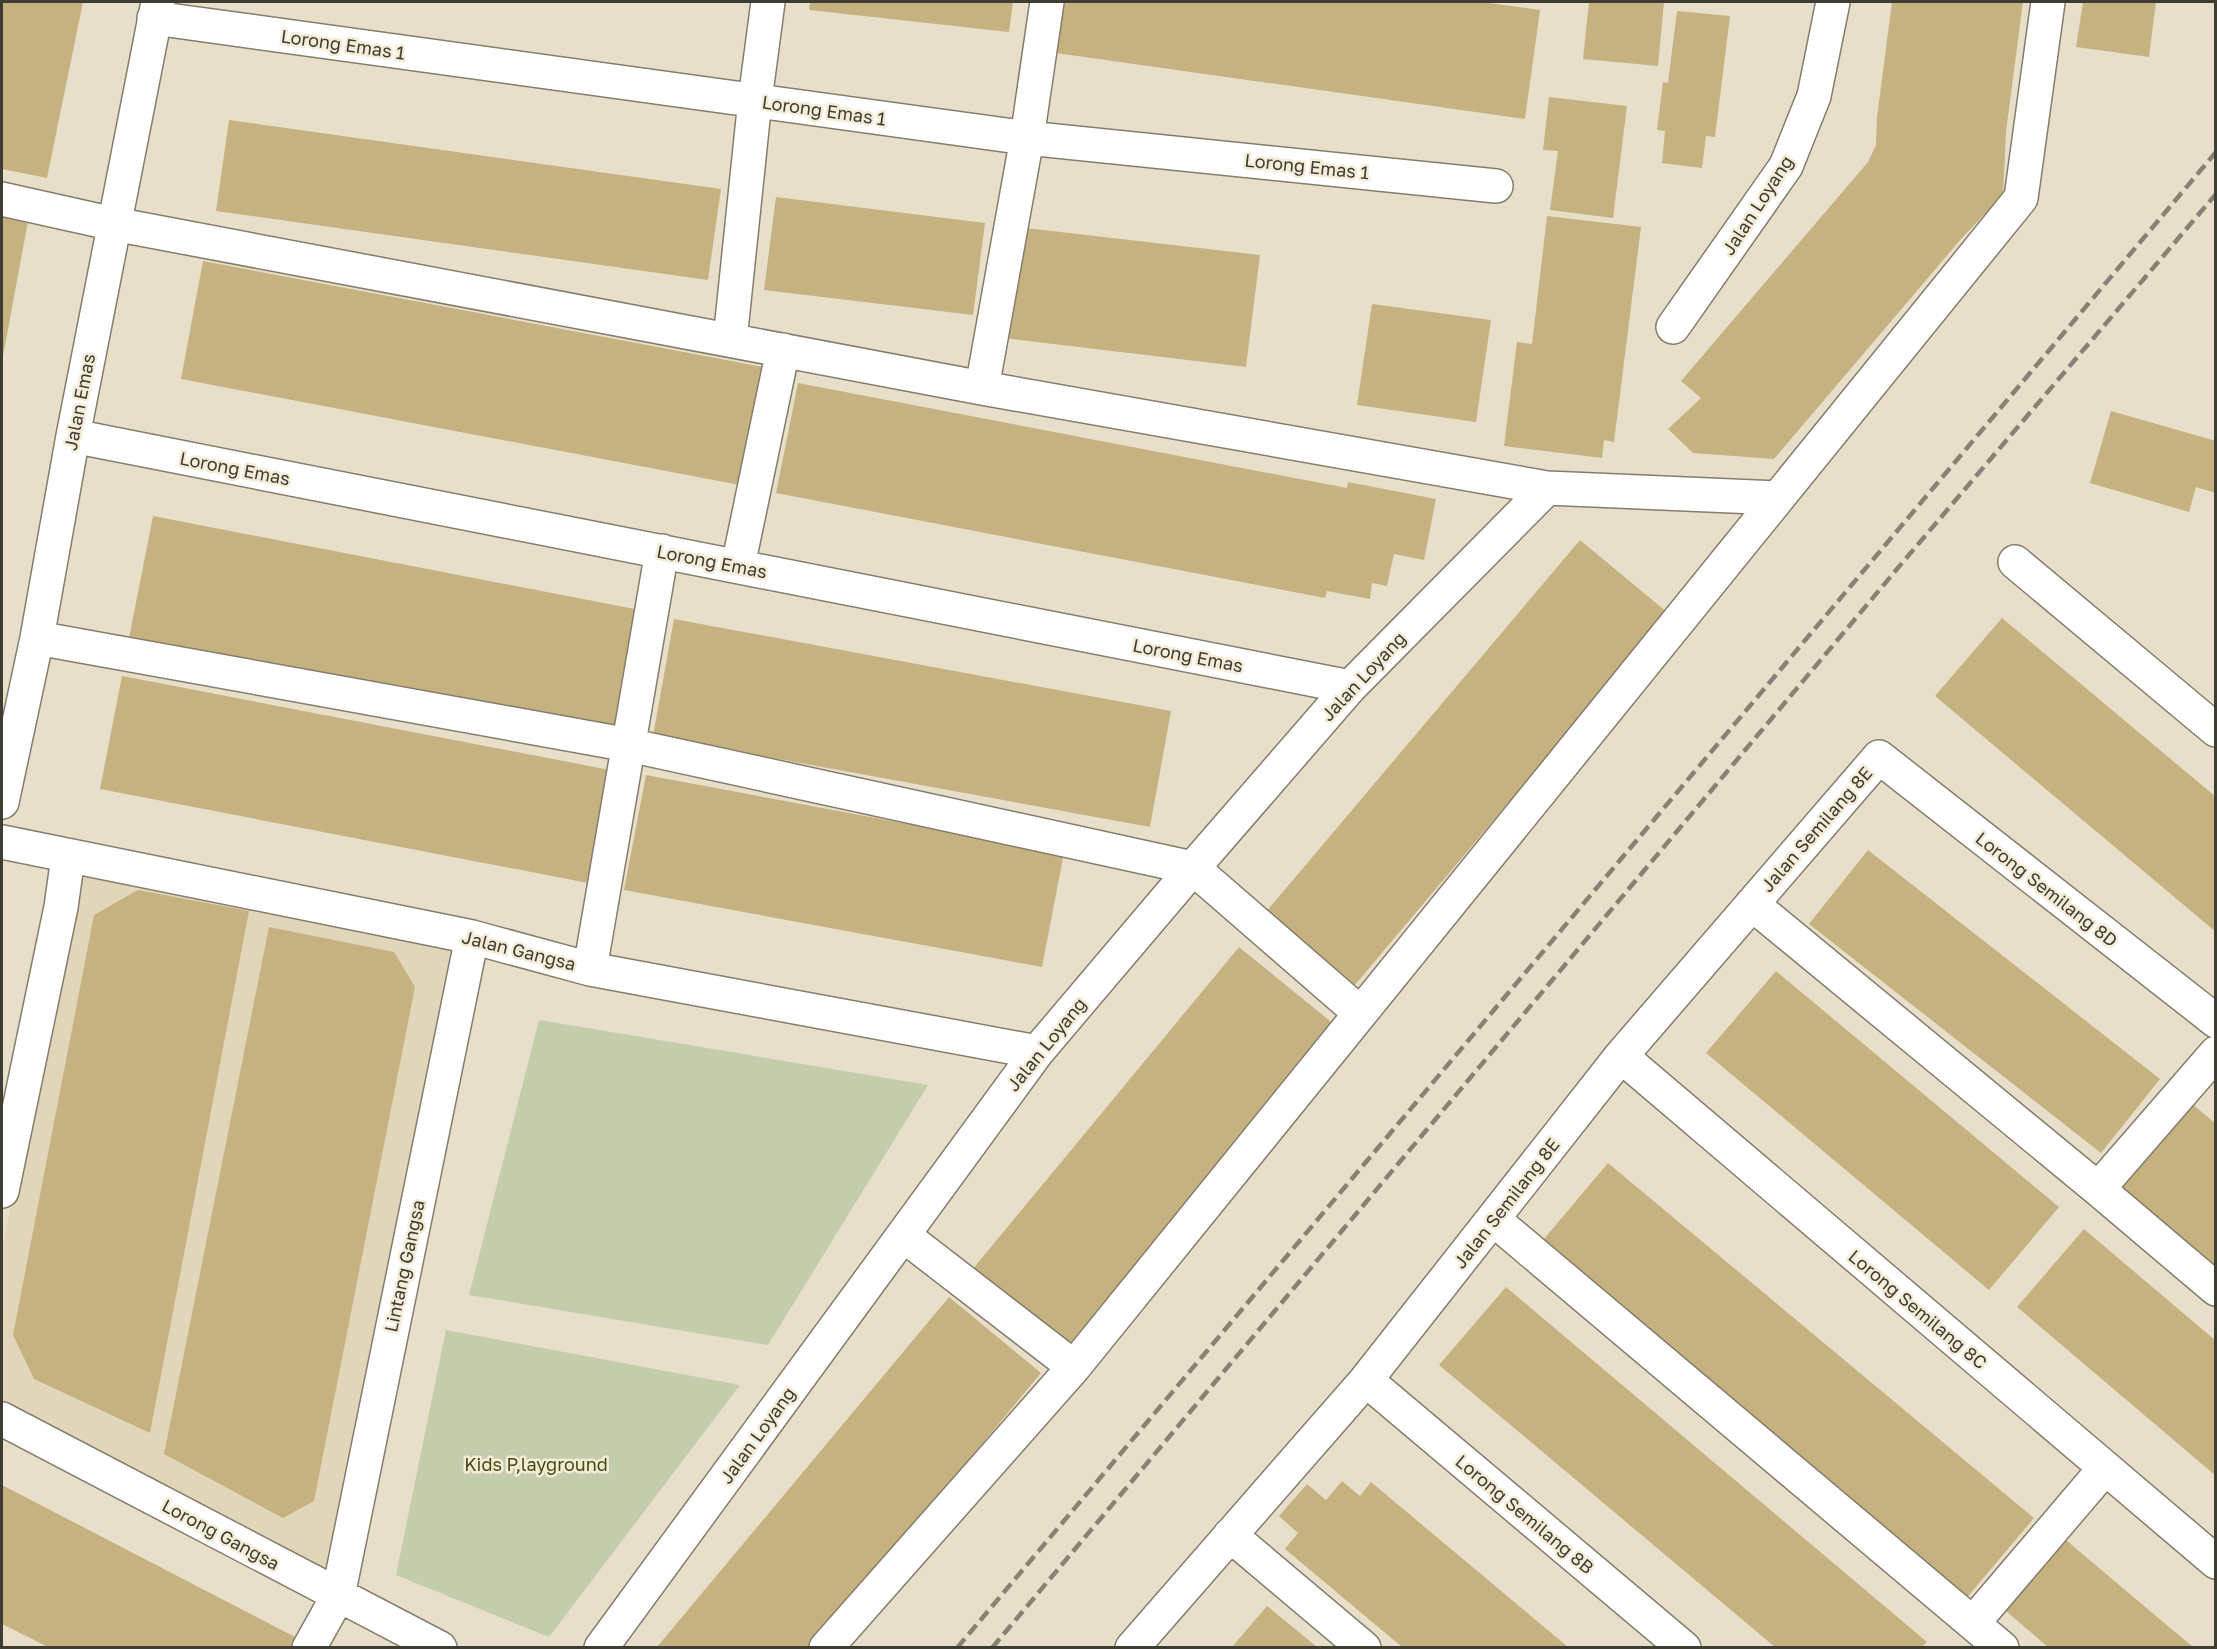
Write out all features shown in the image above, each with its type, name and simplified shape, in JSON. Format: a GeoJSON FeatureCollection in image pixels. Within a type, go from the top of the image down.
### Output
{"type":"FeatureCollection","features":[{"type":"Feature","properties":{"kind":"street"},"geometry":{"type":"LineString","coordinates":[[730,340],[755,100],[768,2]]}},
{"type":"Feature","properties":{"kind":"street"},"geometry":{"type":"LineString","coordinates":[[982,388],[1027,138],[1047,2]]}},
{"type":"Feature","properties":{"kind":"street","name":"Jalan Loyang"},"geometry":{"type":"LineString","coordinates":[[1673,327],[1786,166],[1814,96],[1833,2]]}},
{"type":"Feature","properties":{"kind":"street"},"geometry":{"type":"LineString","coordinates":[[826,1647],[1074,1366],[2021,198],[2048,2]]}},
{"type":"Feature","properties":{"kind":"street","name":"Lorong Emas 1"},"geometry":{"type":"LineString","coordinates":[[156,10],[755,100],[1027,138],[1496,186]]}},
{"type":"Feature","properties":{"kind":"street","name":"Jalan Emas"},"geometry":{"type":"LineString","coordinates":[[2,802],[37,638],[73,436],[156,10]]}},
{"type":"Feature","properties":{"kind":"street"},"geometry":{"type":"LineString","coordinates":[[2,199],[114,224],[982,388],[1548,488],[1778,498]]}},
{"type":"Feature","properties":{"kind":"street"},"geometry":{"type":"LineString","coordinates":[[738,566],[783,350]]}},
{"type":"Feature","properties":{"kind":"street","name":"Lorong Emas"},"geometry":{"type":"LineString","coordinates":[[73,436],[1350,687]]}},
{"type":"Feature","properties":{"kind":"street","name":"Jalan Loyang"},"geometry":{"type":"LineString","coordinates":[[601,1647],[1037,1052],[1350,687],[1548,488]]}},
{"type":"Feature","properties":{"kind":"street"},"geometry":{"type":"LineString","coordinates":[[590,969],[662,551]]}},
{"type":"Feature","properties":{"kind":"street"},"geometry":{"type":"LineString","coordinates":[[2015,562],[2216,730]]}},
{"type":"Feature","properties":{"kind":"street"},"geometry":{"type":"LineString","coordinates":[[37,638],[629,745],[1193,868],[1360,1013]]}},
{"type":"Feature","properties":{"kind":"street","name":"Jalan Semilang 8E"},"geometry":{"type":"LineString","coordinates":[[1132,1647],[1366,1380],[1621,1056],[1879,757]]}},
{"type":"Feature","properties":{"kind":"street","name":"Lorong Semilang 8D"},"geometry":{"type":"LineString","coordinates":[[1879,757],[2216,1021]]}},
{"type":"Feature","properties":{"kind":"street","name":"Jalan Gangsa"},"geometry":{"type":"LineString","coordinates":[[2,842],[472,937],[590,969],[1037,1052]]}},
{"type":"Feature","properties":{"kind":"street"},"geometry":{"type":"LineString","coordinates":[[2,1191],[62,907],[68,857]]}},
{"type":"Feature","properties":{"kind":"street"},"geometry":{"type":"LineString","coordinates":[[1752,904],[2216,1289]]}},
{"type":"Feature","properties":{"kind":"street","name":"Lintang Gangsa"},"geometry":{"type":"LineString","coordinates":[[309,1647],[338,1596],[472,937]]}},
{"type":"Feature","properties":{"kind":"street"},"geometry":{"type":"LineString","coordinates":[[2098,1189],[2216,1053]]}},
{"type":"Feature","properties":{"kind":"street","name":"Lorong Semilang 8C"},"geometry":{"type":"LineString","coordinates":[[1621,1056],[2216,1562]]}},
{"type":"Feature","properties":{"kind":"street"},"geometry":{"type":"LineString","coordinates":[[1493,1219],[2002,1647]]}},
{"type":"Feature","properties":{"kind":"street"},"geometry":{"type":"LineString","coordinates":[[903,1235],[1074,1366]]}},
{"type":"Feature","properties":{"kind":"street","name":"Lorong Semilang 8B"},"geometry":{"type":"LineString","coordinates":[[1366,1380],[1684,1647]]}},
{"type":"Feature","properties":{"kind":"street","name":"Lorong Gangsa"},"geometry":{"type":"LineString","coordinates":[[2,1419],[338,1596],[440,1647]]}},
{"type":"Feature","properties":{"kind":"street"},"geometry":{"type":"LineString","coordinates":[[1973,1623],[2105,1468]]}},
{"type":"Feature","properties":{"kind":"street"},"geometry":{"type":"LineString","coordinates":[[1230,1535],[1364,1647]]}},
{"type":"Feature","properties":{"kind":"shaded area"},"geometry":{"type":"Polygon","coordinates":[[[79,871],[452,948],[327,1571],[2,1400],[2,1250],[79,871]]]}},
{"type":"Feature","properties":{"kind":"green space"},"geometry":{"type":"Polygon","coordinates":[[[539,1020],[928,1085],[768,1345],[469,1295],[539,1020]]]}},
{"type":"Feature","properties":{"kind":"green space","name":"Kids P,layground"},"geometry":{"type":"Polygon","coordinates":[[[446,1330],[740,1385],[549,1637],[396,1575],[446,1330]]]}},
{"type":"Feature","properties":{"kind":"building"},"geometry":{"type":"Polygon","coordinates":[[[2,2],[83,2],[47,178],[2,169],[2,2]]]}},
{"type":"Feature","properties":{"kind":"building"},"geometry":{"type":"Polygon","coordinates":[[[810,2],[1013,2],[1009,32],[809,10],[810,2]]]}},
{"type":"Feature","properties":{"kind":"building"},"geometry":{"type":"Polygon","coordinates":[[[1050,2],[1481,2],[1540,10],[1525,119],[1042,51],[1050,2]]]}},
{"type":"Feature","properties":{"kind":"building"},"geometry":{"type":"Polygon","coordinates":[[[1589,2],[1664,2],[1658,66],[1583,59],[1589,2]]]}},
{"type":"Feature","properties":{"kind":"building"},"geometry":{"type":"Polygon","coordinates":[[[1892,2],[2023,2],[2006,132],[2003,195],[1961,239],[1774,459],[1693,453],[1668,429],[1701,398],[1681,381],[1868,162],[1876,145],[1877,117],[1892,2]]]}},
{"type":"Feature","properties":{"kind":"building"},"geometry":{"type":"Polygon","coordinates":[[[2083,2],[2156,2],[2149,57],[2076,47],[2083,2]]]}},
{"type":"Feature","properties":{"kind":"building"},"geometry":{"type":"Polygon","coordinates":[[[1677,11],[1730,16],[1715,137],[1706,136],[1702,168],[1662,163],[1665,131],[1657,130],[1663,82],[1668,83],[1677,11]]]}},
{"type":"Feature","properties":{"kind":"building"},"geometry":{"type":"Polygon","coordinates":[[[1549,97],[1627,106],[1613,218],[1550,210],[1558,151],[1543,150],[1549,97]]]}},
{"type":"Feature","properties":{"kind":"building"},"geometry":{"type":"Polygon","coordinates":[[[229,120],[721,189],[708,280],[216,211],[229,120]]]}},
{"type":"Feature","properties":{"kind":"building"},"geometry":{"type":"Polygon","coordinates":[[[776,197],[985,223],[973,315],[764,290],[776,197]]]}},
{"type":"Feature","properties":{"kind":"building"},"geometry":{"type":"Polygon","coordinates":[[[2,211],[29,216],[3,356],[2,356],[2,211]]]}},
{"type":"Feature","properties":{"kind":"building"},"geometry":{"type":"Polygon","coordinates":[[[1547,216],[1641,227],[1614,442],[1604,440],[1602,458],[1504,446],[1517,342],[1532,344],[1547,216]]]}},
{"type":"Feature","properties":{"kind":"building"},"geometry":{"type":"Polygon","coordinates":[[[1017,227],[1260,255],[1246,367],[1004,338],[1017,227]]]}},
{"type":"Feature","properties":{"kind":"building"},"geometry":{"type":"Polygon","coordinates":[[[203,261],[763,367],[740,485],[181,379],[203,261]]]}},
{"type":"Feature","properties":{"kind":"building"},"geometry":{"type":"Polygon","coordinates":[[[1372,304],[1491,320],[1476,422],[1357,405],[1372,304]]]}},
{"type":"Feature","properties":{"kind":"building"},"geometry":{"type":"Polygon","coordinates":[[[798,383],[1347,488],[1348,482],[1436,499],[1424,560],[1394,554],[1387,586],[1372,583],[1370,599],[1327,591],[1325,598],[776,493],[798,383]]]}},
{"type":"Feature","properties":{"kind":"building"},"geometry":{"type":"Polygon","coordinates":[[[2111,411],[2216,441],[2216,493],[2196,487],[2189,512],[2090,483],[2111,411]]]}},
{"type":"Feature","properties":{"kind":"building"},"geometry":{"type":"Polygon","coordinates":[[[153,516],[645,611],[621,733],[129,638],[153,516]]]}},
{"type":"Feature","properties":{"kind":"building"},"geometry":{"type":"Polygon","coordinates":[[[1580,540],[1668,613],[1349,992],[1260,919],[1580,540]]]}},
{"type":"Feature","properties":{"kind":"building"},"geometry":{"type":"Polygon","coordinates":[[[2002,618],[2216,797],[2216,932],[1935,696],[2002,618]]]}},
{"type":"Feature","properties":{"kind":"building"},"geometry":{"type":"Polygon","coordinates":[[[674,619],[1171,711],[1150,827],[653,736],[674,619]]]}},
{"type":"Feature","properties":{"kind":"building"},"geometry":{"type":"Polygon","coordinates":[[[122,676],[610,770],[588,883],[100,789],[122,676]]]}},
{"type":"Feature","properties":{"kind":"building"},"geometry":{"type":"Polygon","coordinates":[[[646,775],[1064,853],[1042,967],[624,890],[646,775]]]}},
{"type":"Feature","properties":{"kind":"building"},"geometry":{"type":"Polygon","coordinates":[[[1868,850],[2160,1079],[2101,1153],[1809,924],[1868,850]]]}},
{"type":"Feature","properties":{"kind":"building"},"geometry":{"type":"Polygon","coordinates":[[[138,890],[249,911],[150,1433],[34,1379],[13,1335],[94,915],[138,890]]]}},
{"type":"Feature","properties":{"kind":"building"},"geometry":{"type":"Polygon","coordinates":[[[269,927],[394,952],[415,987],[314,1501],[283,1518],[164,1454],[269,927]]]}},
{"type":"Feature","properties":{"kind":"building"},"geometry":{"type":"Polygon","coordinates":[[[1239,947],[1335,1025],[1069,1348],[972,1270],[1239,947]]]}},
{"type":"Feature","properties":{"kind":"building"},"geometry":{"type":"Polygon","coordinates":[[[1776,971],[2059,1207],[1989,1290],[1706,1053],[1776,971]]]}},
{"type":"Feature","properties":{"kind":"building"},"geometry":{"type":"Polygon","coordinates":[[[2184,1097],[2216,1124],[2216,1268],[2112,1180],[2184,1097]]]}},
{"type":"Feature","properties":{"kind":"building"},"geometry":{"type":"Polygon","coordinates":[[[1608,1163],[2034,1518],[1964,1601],[1538,1246],[1608,1163]]]}},
{"type":"Feature","properties":{"kind":"building"},"geometry":{"type":"Polygon","coordinates":[[[2084,1229],[2216,1341],[2216,1476],[2017,1307],[2084,1229]]]}},
{"type":"Feature","properties":{"kind":"building"},"geometry":{"type":"Polygon","coordinates":[[[1506,1287],[1927,1642],[1922,1647],[1775,1647],[1439,1365],[1506,1287]]]}},
{"type":"Feature","properties":{"kind":"building"},"geometry":{"type":"Polygon","coordinates":[[[949,1297],[1041,1373],[813,1647],[657,1647],[949,1297]]]}},
{"type":"Feature","properties":{"kind":"building"},"geometry":{"type":"Polygon","coordinates":[[[1342,1481],[1360,1496],[1371,1482],[1568,1647],[1402,1647],[1285,1549],[1298,1533],[1279,1516],[1307,1484],[1326,1500],[1342,1481]]]}},
{"type":"Feature","properties":{"kind":"building"},"geometry":{"type":"Polygon","coordinates":[[[2,1485],[297,1638],[292,1647],[48,1647],[2,1624],[2,1485]]]}},
{"type":"Feature","properties":{"kind":"building"},"geometry":{"type":"Polygon","coordinates":[[[2060,1535],[2193,1647],[2048,1647],[1999,1605],[2060,1535]]]}},
{"type":"Feature","properties":{"kind":"building"},"geometry":{"type":"Polygon","coordinates":[[[1267,1606],[1300,1633],[1317,1647],[1232,1647],[1267,1606]]]}},
{"type":"Feature","properties":{"kind":"railway"},"geometry":{"type":"LineString","coordinates":[[957,1648],[2216,152]]}},
{"type":"Feature","properties":{"kind":"railway"},"geometry":{"type":"LineString","coordinates":[[992,1648],[1897,569],[2216,194]]}}]}
